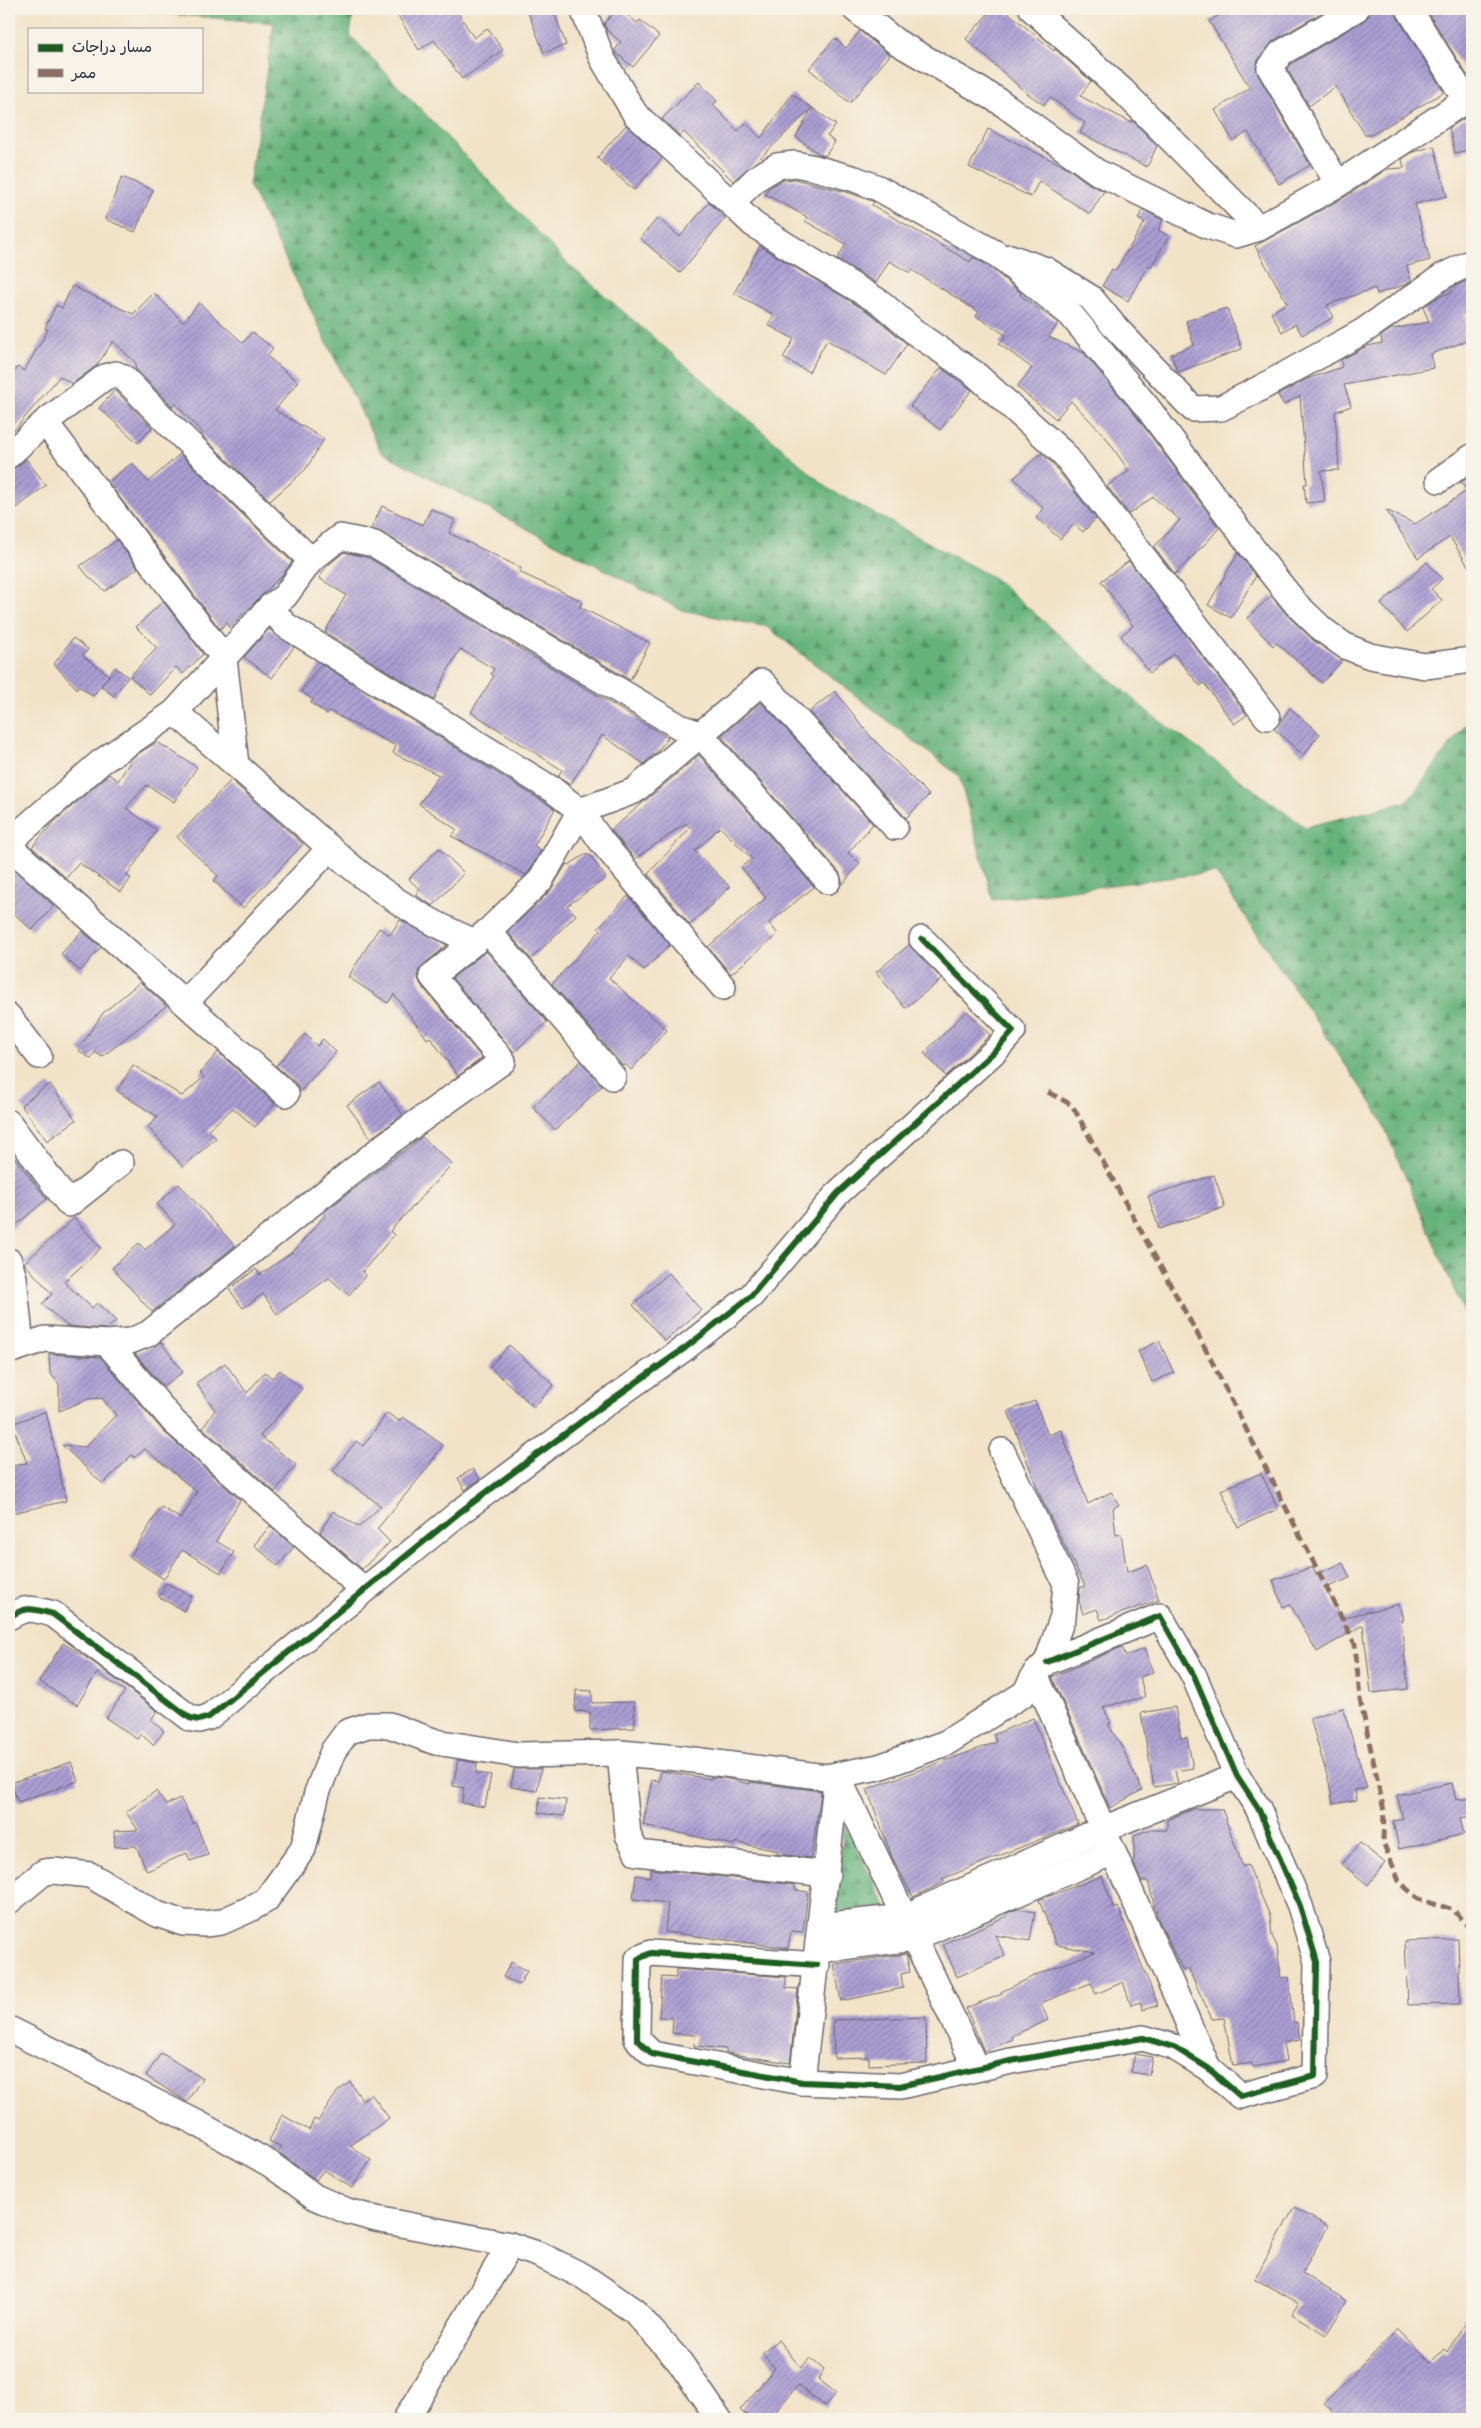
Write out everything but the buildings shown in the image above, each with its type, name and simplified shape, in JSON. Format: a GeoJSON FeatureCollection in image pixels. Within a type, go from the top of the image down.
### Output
{"type":"FeatureCollection","features":[{"type":"Feature","properties":{"kind":"street"},"geometry":{"type":"LineString","coordinates":[[583,9],[602,58],[636,114],[731,204],[753,224],[881,303],[917,334],[974,373],[1064,454],[1267,717]]}},
{"type":"Feature","properties":{"kind":"street"},"geometry":{"type":"LineString","coordinates":[[855,9],[895,42],[999,101],[1097,172],[1208,226],[1236,235],[1259,228],[1338,184],[1469,98],[1409,9]]}},
{"type":"Feature","properties":{"kind":"street"},"geometry":{"type":"LineString","coordinates":[[1032,9],[1123,91],[1259,228]]}},
{"type":"Feature","properties":{"kind":"street"},"geometry":{"type":"LineString","coordinates":[[1338,184],[1270,68],[1281,53],[1356,9]]}},
{"type":"Feature","properties":{"kind":"street"},"geometry":{"type":"LineString","coordinates":[[731,204],[757,178],[777,166],[795,164],[855,179],[878,188],[996,253],[1046,270],[1091,298],[1114,326],[1194,409],[1220,408],[1256,390],[1362,332],[1443,276],[1472,262]]}},
{"type":"Feature","properties":{"kind":"street"},"geometry":{"type":"LineString","coordinates":[[996,253],[1072,316],[1147,407],[1274,576],[1298,605],[1323,630],[1345,646],[1370,656],[1425,666],[1472,660]]}},
{"type":"Feature","properties":{"kind":"street"},"geometry":{"type":"LineString","coordinates":[[9,455],[45,422],[105,377],[116,374],[124,378],[171,426],[311,560]]}},
{"type":"Feature","properties":{"kind":"street"},"geometry":{"type":"LineString","coordinates":[[45,422],[224,658],[236,765]]}},
{"type":"Feature","properties":{"kind":"street"},"geometry":{"type":"LineString","coordinates":[[1439,480],[1472,457]]}},
{"type":"Feature","properties":{"kind":"street"},"geometry":{"type":"LineString","coordinates":[[9,842],[101,762],[175,712],[270,607],[285,596],[311,560],[340,537],[374,544],[680,727],[700,734],[828,881]]}},
{"type":"Feature","properties":{"kind":"street"},"geometry":{"type":"LineString","coordinates":[[270,607],[285,625],[553,790],[580,810],[602,842],[723,987]]}},
{"type":"Feature","properties":{"kind":"street"},"geometry":{"type":"LineString","coordinates":[[9,1261],[14,1278],[15,1348],[45,1339],[107,1343],[130,1341],[148,1334],[384,1146],[503,1061],[432,976],[482,936],[540,881],[580,810],[634,791],[762,682],[896,827]]}},
{"type":"Feature","properties":{"kind":"street"},"geometry":{"type":"LineString","coordinates":[[175,712],[378,889],[454,933],[482,936],[613,1077]]}},
{"type":"Feature","properties":{"kind":"street"},"geometry":{"type":"LineString","coordinates":[[9,846],[286,1094]]}},
{"type":"Feature","properties":{"kind":"street"},"geometry":{"type":"LineString","coordinates":[[185,1003],[330,848]]}},
{"type":"Feature","properties":{"kind":"street"},"geometry":{"type":"LineString","coordinates":[[9,1617],[24,1608],[53,1614],[190,1718],[199,1720],[208,1717],[460,1512],[597,1410],[685,1348],[751,1296],[838,1194],[997,1049],[1013,1031],[922,939]]}},
{"type":"Feature","properties":{"kind":"street"},"geometry":{"type":"LineString","coordinates":[[9,1017],[39,1056]]}},
{"type":"Feature","properties":{"kind":"street"},"geometry":{"type":"LineString","coordinates":[[9,1123],[69,1204],[121,1163]]}},
{"type":"Feature","properties":{"kind":"street"},"geometry":{"type":"LineString","coordinates":[[107,1343],[174,1422],[364,1589]]}},
{"type":"Feature","properties":{"kind":"street"},"geometry":{"type":"LineString","coordinates":[[9,1901],[44,1872],[54,1871],[90,1876],[157,1914],[183,1924],[220,1922],[248,1910],[266,1900],[303,1849],[317,1793],[333,1752],[342,1737],[355,1728],[389,1725],[436,1742],[518,1755],[620,1753],[678,1758],[826,1777],[878,1767],[946,1743],[1025,1694],[1041,1668],[1063,1616],[1066,1584],[1002,1452]]}},
{"type":"Feature","properties":{"kind":"street"},"geometry":{"type":"LineString","coordinates":[[1041,1668],[1160,1616],[1194,1676],[1238,1776],[1258,1808],[1300,1906],[1317,1962],[1315,2076],[1240,2096],[1208,2068],[1174,2047],[1143,2038],[976,2068],[900,2086],[802,2082],[652,2054],[637,2039],[638,1959],[651,1953],[817,1958],[909,1928],[1113,1852]]}},
{"type":"Feature","properties":{"kind":"street"},"geometry":{"type":"LineString","coordinates":[[1041,1668],[1103,1829],[1208,2068]]}},
{"type":"Feature","properties":{"kind":"street"},"geometry":{"type":"LineString","coordinates":[[620,1753],[628,1835],[636,1853],[827,1874]]}},
{"type":"Feature","properties":{"kind":"street"},"geometry":{"type":"LineString","coordinates":[[802,2082],[837,1775]]}},
{"type":"Feature","properties":{"kind":"street"},"geometry":{"type":"LineString","coordinates":[[837,1775],[976,2068]]}},
{"type":"Feature","properties":{"kind":"street"},"geometry":{"type":"LineString","coordinates":[[821,1926],[909,1928],[1103,1829],[1238,1776]]}},
{"type":"Feature","properties":{"kind":"street"},"geometry":{"type":"LineString","coordinates":[[9,2029],[197,2123],[270,2164],[315,2197],[347,2211],[376,2219],[510,2245],[540,2254],[583,2276],[634,2311],[679,2361],[719,2419]]}},
{"type":"Feature","properties":{"kind":"street"},"geometry":{"type":"LineString","coordinates":[[406,2419],[510,2245]]}},
{"type":"Feature","properties":{"kind":"green space"},"geometry":{"type":"Polygon","coordinates":[[[108,9],[354,9],[350,35],[568,264],[829,489],[994,578],[1149,713],[1305,827],[1407,802],[1472,716],[1472,1331],[1378,1113],[1215,872],[993,900],[959,776],[767,627],[681,610],[381,452],[249,185],[274,23],[108,9]]]}},
{"type":"Feature","properties":{"kind":"green space"},"geometry":{"type":"Polygon","coordinates":[[[844,1824],[887,1908],[836,1913],[844,1824]]]}},
{"type":"Feature","properties":{"kind":"marked path"},"geometry":{"type":"LineString","coordinates":[[1048,1092],[1072,1105],[1205,1348],[1355,1644],[1360,1699],[1384,1811],[1383,1842],[1399,1881],[1418,1899],[1454,1910],[1472,1931]]}},
{"type":"Feature","properties":{"kind":"marked path"},"geometry":{"type":"LineString","coordinates":[[1472,1903],[1472,1924]]}},
{"type":"Feature","properties":{"kind":"cycle path"},"geometry":{"type":"LineString","coordinates":[[9,1617],[26,1609],[53,1614],[190,1718],[199,1720],[209,1717],[460,1512],[597,1410],[685,1348],[751,1296],[838,1193],[997,1049],[1013,1031],[922,939]]}},
{"type":"Feature","properties":{"kind":"cycle path"},"geometry":{"type":"LineString","coordinates":[[817,1965],[651,1953],[638,1959],[637,2039],[652,2054],[802,2082],[900,2086],[1011,2061],[1143,2038],[1174,2047],[1208,2068],[1240,2096],[1315,2076],[1317,1962],[1300,1906],[1258,1808],[1237,1776],[1194,1676],[1160,1616],[1047,1662]]}}]}
